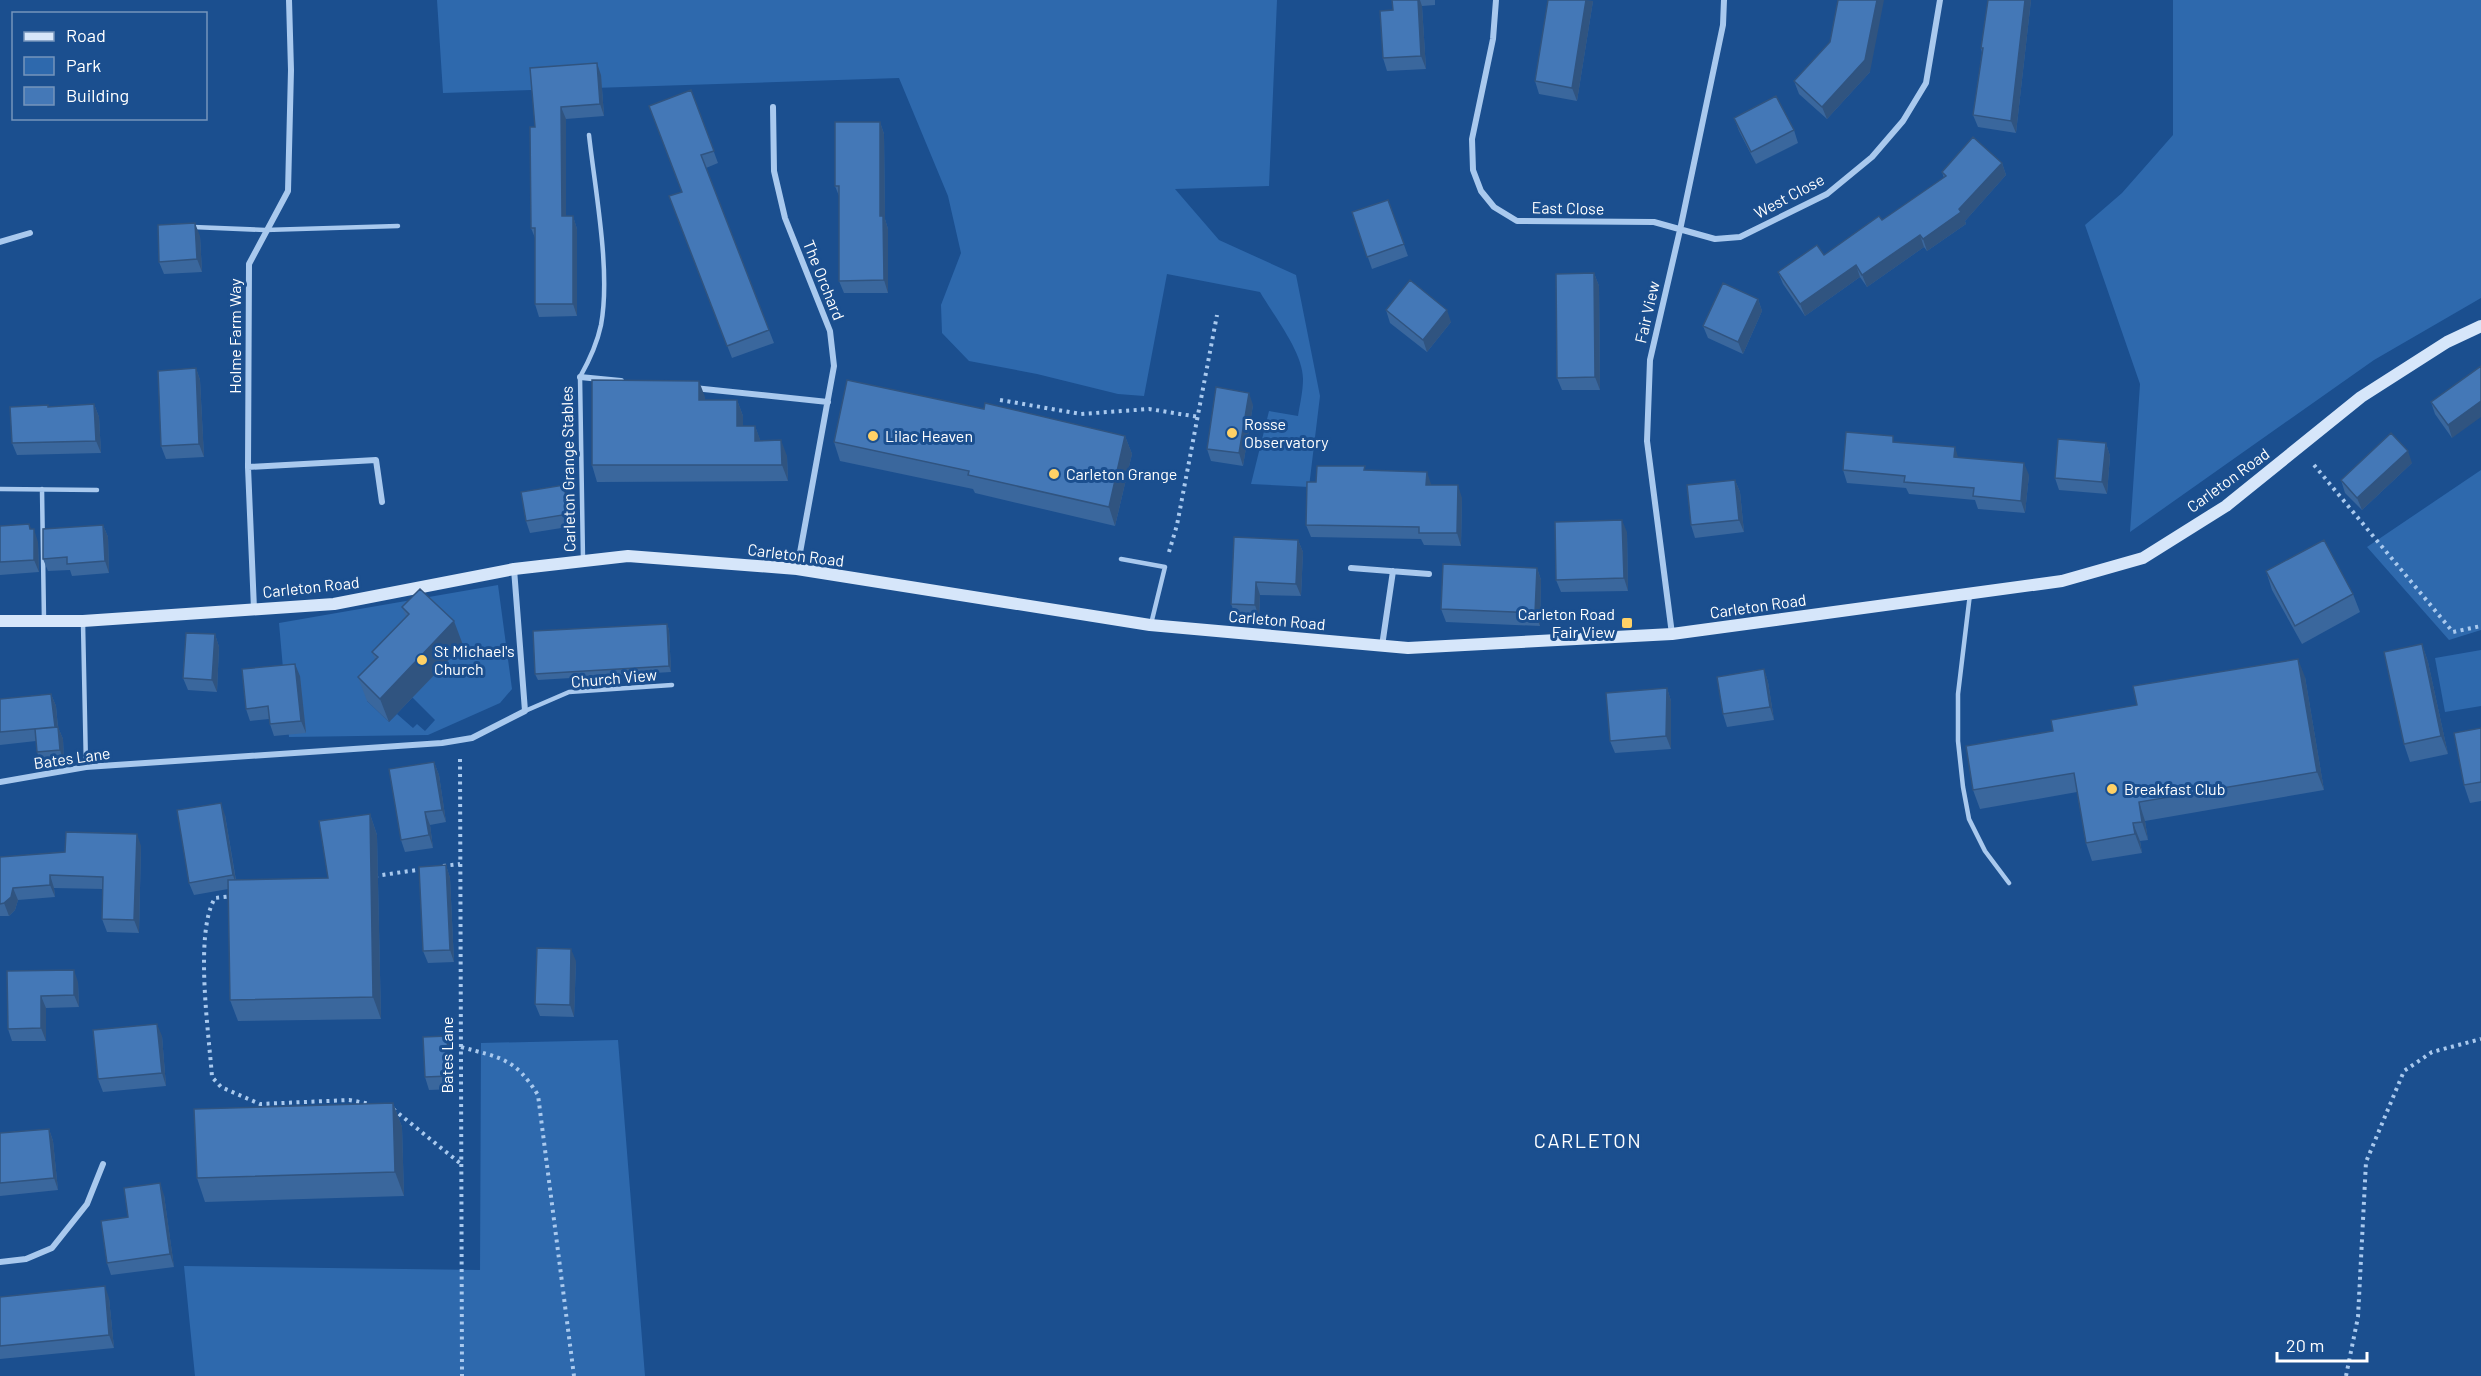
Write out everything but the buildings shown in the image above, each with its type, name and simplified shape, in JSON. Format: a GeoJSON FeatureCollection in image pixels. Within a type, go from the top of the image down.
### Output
{"type":"FeatureCollection","features":[{"type":"Feature","properties":{"kind":"street","name":"Holme Farm Way"},"geometry":{"type":"LineString","coordinates":[[254,609],[248,467],[249,264],[288,191],[291,70],[289,0]]}},
{"type":"Feature","properties":{"kind":"street","name":"East Close"},"geometry":{"type":"LineString","coordinates":[[1496,0],[1493,39],[1472,139],[1473,170],[1481,191],[1494,207],[1518,220],[1654,222],[1680,230]]}},
{"type":"Feature","properties":{"kind":"street","name":"Fair View"},"geometry":{"type":"LineString","coordinates":[[1672,634],[1647,441],[1650,360],[1723,25],[1724,0]]}},
{"type":"Feature","properties":{"kind":"street","name":"West Close"},"geometry":{"type":"LineString","coordinates":[[1680,230],[1715,239],[1740,237],[1827,194],[1872,157],[1903,121],[1926,83],[1940,0]]}},
{"type":"Feature","properties":{"kind":"street","name":"The Orchard"},"geometry":{"type":"LineString","coordinates":[[773,107],[774,171],[785,218],[830,331],[834,366],[797,569]]}},
{"type":"Feature","properties":{"kind":"street"},"geometry":{"type":"LineString","coordinates":[[0,242],[30,233]]}},
{"type":"Feature","properties":{"kind":"street","name":"Carleton Road"},"geometry":{"type":"LineString","coordinates":[[0,621],[83,621],[334,604],[514,569],[628,556],[797,569],[1150,625],[1382,646],[1420,647],[1672,634],[2062,581],[2143,558],[2226,506],[2361,397],[2447,342],[2481,326]]}},
{"type":"Feature","properties":{"kind":"street","name":"Carleton Grange Stables"},"geometry":{"type":"LineString","coordinates":[[580,377],[627,382]]}},
{"type":"Feature","properties":{"kind":"street"},"geometry":{"type":"LineString","coordinates":[[686,388],[828,402]]}},
{"type":"Feature","properties":{"kind":"street"},"geometry":{"type":"LineString","coordinates":[[248,467],[376,460],[382,502]]}},
{"type":"Feature","properties":{"kind":"street"},"geometry":{"type":"LineString","coordinates":[[1351,568],[1429,574]]}},
{"type":"Feature","properties":{"kind":"street"},"geometry":{"type":"LineString","coordinates":[[514,569],[525,711]]}},
{"type":"Feature","properties":{"kind":"street"},"geometry":{"type":"LineString","coordinates":[[1382,646],[1393,571]]}},
{"type":"Feature","properties":{"kind":"street","name":"Bates Lane"},"geometry":{"type":"LineString","coordinates":[[0,782],[86,767],[442,743],[472,738],[525,711]]}},
{"type":"Feature","properties":{"kind":"street"},"geometry":{"type":"LineString","coordinates":[[0,1262],[26,1259],[52,1248],[87,1204],[104,1164]]}},
{"type":"Feature","properties":{"kind":"lane","name":"Carleton Grange Stables"},"geometry":{"type":"LineString","coordinates":[[583,561],[580,377],[591,357],[601,325],[603,271],[589,135]]}},
{"type":"Feature","properties":{"kind":"lane"},"geometry":{"type":"LineString","coordinates":[[188,227],[266,230],[398,226]]}},
{"type":"Feature","properties":{"kind":"lane"},"geometry":{"type":"LineString","coordinates":[[0,489],[97,490]]}},
{"type":"Feature","properties":{"kind":"lane"},"geometry":{"type":"LineString","coordinates":[[42,489],[44,620]]}},
{"type":"Feature","properties":{"kind":"lane"},"geometry":{"type":"LineString","coordinates":[[1121,559],[1165,567],[1150,625]]}},
{"type":"Feature","properties":{"kind":"lane"},"geometry":{"type":"LineString","coordinates":[[1970,594],[1958,694],[1958,741],[1963,787],[1969,819],[1985,851],[2009,883]]}},
{"type":"Feature","properties":{"kind":"lane"},"geometry":{"type":"LineString","coordinates":[[83,621],[86,767]]}},
{"type":"Feature","properties":{"kind":"lane","name":"Church View"},"geometry":{"type":"LineString","coordinates":[[525,711],[569,692],[672,685]]}},
{"type":"Feature","properties":{"kind":"path"},"geometry":{"type":"LineString","coordinates":[[1165,567],[1178,525],[1217,315]]}},
{"type":"Feature","properties":{"kind":"path"},"geometry":{"type":"LineString","coordinates":[[1000,400],[1081,414],[1149,409],[1199,417]]}},
{"type":"Feature","properties":{"kind":"path"},"geometry":{"type":"LineString","coordinates":[[2314,465],[2453,632],[2481,626]]}},
{"type":"Feature","properties":{"kind":"path","name":"Bates Lane"},"geometry":{"type":"LineString","coordinates":[[462,1376],[459,757],[472,738]]}},
{"type":"Feature","properties":{"kind":"path"},"geometry":{"type":"LineString","coordinates":[[437,867],[460,864]]}},
{"type":"Feature","properties":{"kind":"path"},"geometry":{"type":"LineString","coordinates":[[367,877],[425,869]]}},
{"type":"Feature","properties":{"kind":"path"},"geometry":{"type":"LineString","coordinates":[[238,895],[215,898],[208,909],[203,939],[212,1077],[221,1087],[260,1104],[349,1100],[380,1106]]}},
{"type":"Feature","properties":{"kind":"path"},"geometry":{"type":"LineString","coordinates":[[2346,1376],[2358,1317],[2366,1162],[2404,1071],[2432,1052],[2481,1039]]}},
{"type":"Feature","properties":{"kind":"path"},"geometry":{"type":"LineString","coordinates":[[461,1047],[497,1057],[518,1068],[538,1095],[574,1376]]}},
{"type":"Feature","properties":{"kind":"path"},"geometry":{"type":"LineString","coordinates":[[390,1107],[461,1164]]}},
{"type":"Feature","properties":{"kind":"green space"},"geometry":{"type":"Polygon","coordinates":[[[437,0],[1277,0],[1269,186],[1175,189],[1219,240],[1296,275],[1320,396],[1309,487],[1251,484],[1269,411],[1298,416],[1303,384],[1302,368],[1293,346],[1260,292],[1167,274],[1144,396],[1118,394],[1037,374],[969,361],[942,333],[941,305],[961,253],[948,196],[899,78],[443,93],[437,0]]]}},
{"type":"Feature","properties":{"kind":"green space"},"geometry":{"type":"Polygon","coordinates":[[[2173,0],[2481,0],[2481,298],[2374,360],[2130,532],[2140,384],[2085,225],[2122,193],[2173,135],[2173,0]]]}},
{"type":"Feature","properties":{"kind":"green space"},"geometry":{"type":"Polygon","coordinates":[[[2481,470],[2481,630],[2449,640],[2367,547],[2481,470]]]}},
{"type":"Feature","properties":{"kind":"green space"},"geometry":{"type":"Polygon","coordinates":[[[498,585],[512,689],[500,703],[428,735],[289,737],[279,623],[498,585]],[[412,697],[367,701],[389,722],[397,714],[413,728],[417,724],[425,731],[435,720],[412,697]]]}},
{"type":"Feature","properties":{"kind":"green space"},"geometry":{"type":"Polygon","coordinates":[[[2481,650],[2481,706],[2445,712],[2435,658],[2481,650]]]}},
{"type":"Feature","properties":{"kind":"green space"},"geometry":{"type":"Polygon","coordinates":[[[618,1040],[645,1376],[195,1376],[184,1266],[480,1270],[481,1043],[618,1040]]]}},
{"type":"Feature","properties":{"kind":"place","name":"Rosse Observatory"},"geometry":{"type":"Point","coordinates":[1232,433]}},
{"type":"Feature","properties":{"kind":"place","name":"Lilac Heaven"},"geometry":{"type":"Point","coordinates":[873,436]}},
{"type":"Feature","properties":{"kind":"place","name":"Carleton Grange"},"geometry":{"type":"Point","coordinates":[1054,474]}},
{"type":"Feature","properties":{"kind":"place","name":"Carleton Road Fair View"},"geometry":{"type":"Point","coordinates":[1627,623]}},
{"type":"Feature","properties":{"kind":"place","name":"St Michael's Church"},"geometry":{"type":"Point","coordinates":[422,660]}},
{"type":"Feature","properties":{"kind":"place","name":"Breakfast Club"},"geometry":{"type":"Point","coordinates":[2112,789]}},
{"type":"Feature","properties":{"kind":"district","name":"CARLETON"},"geometry":{"type":"Point","coordinates":[1588,1141]}}]}
